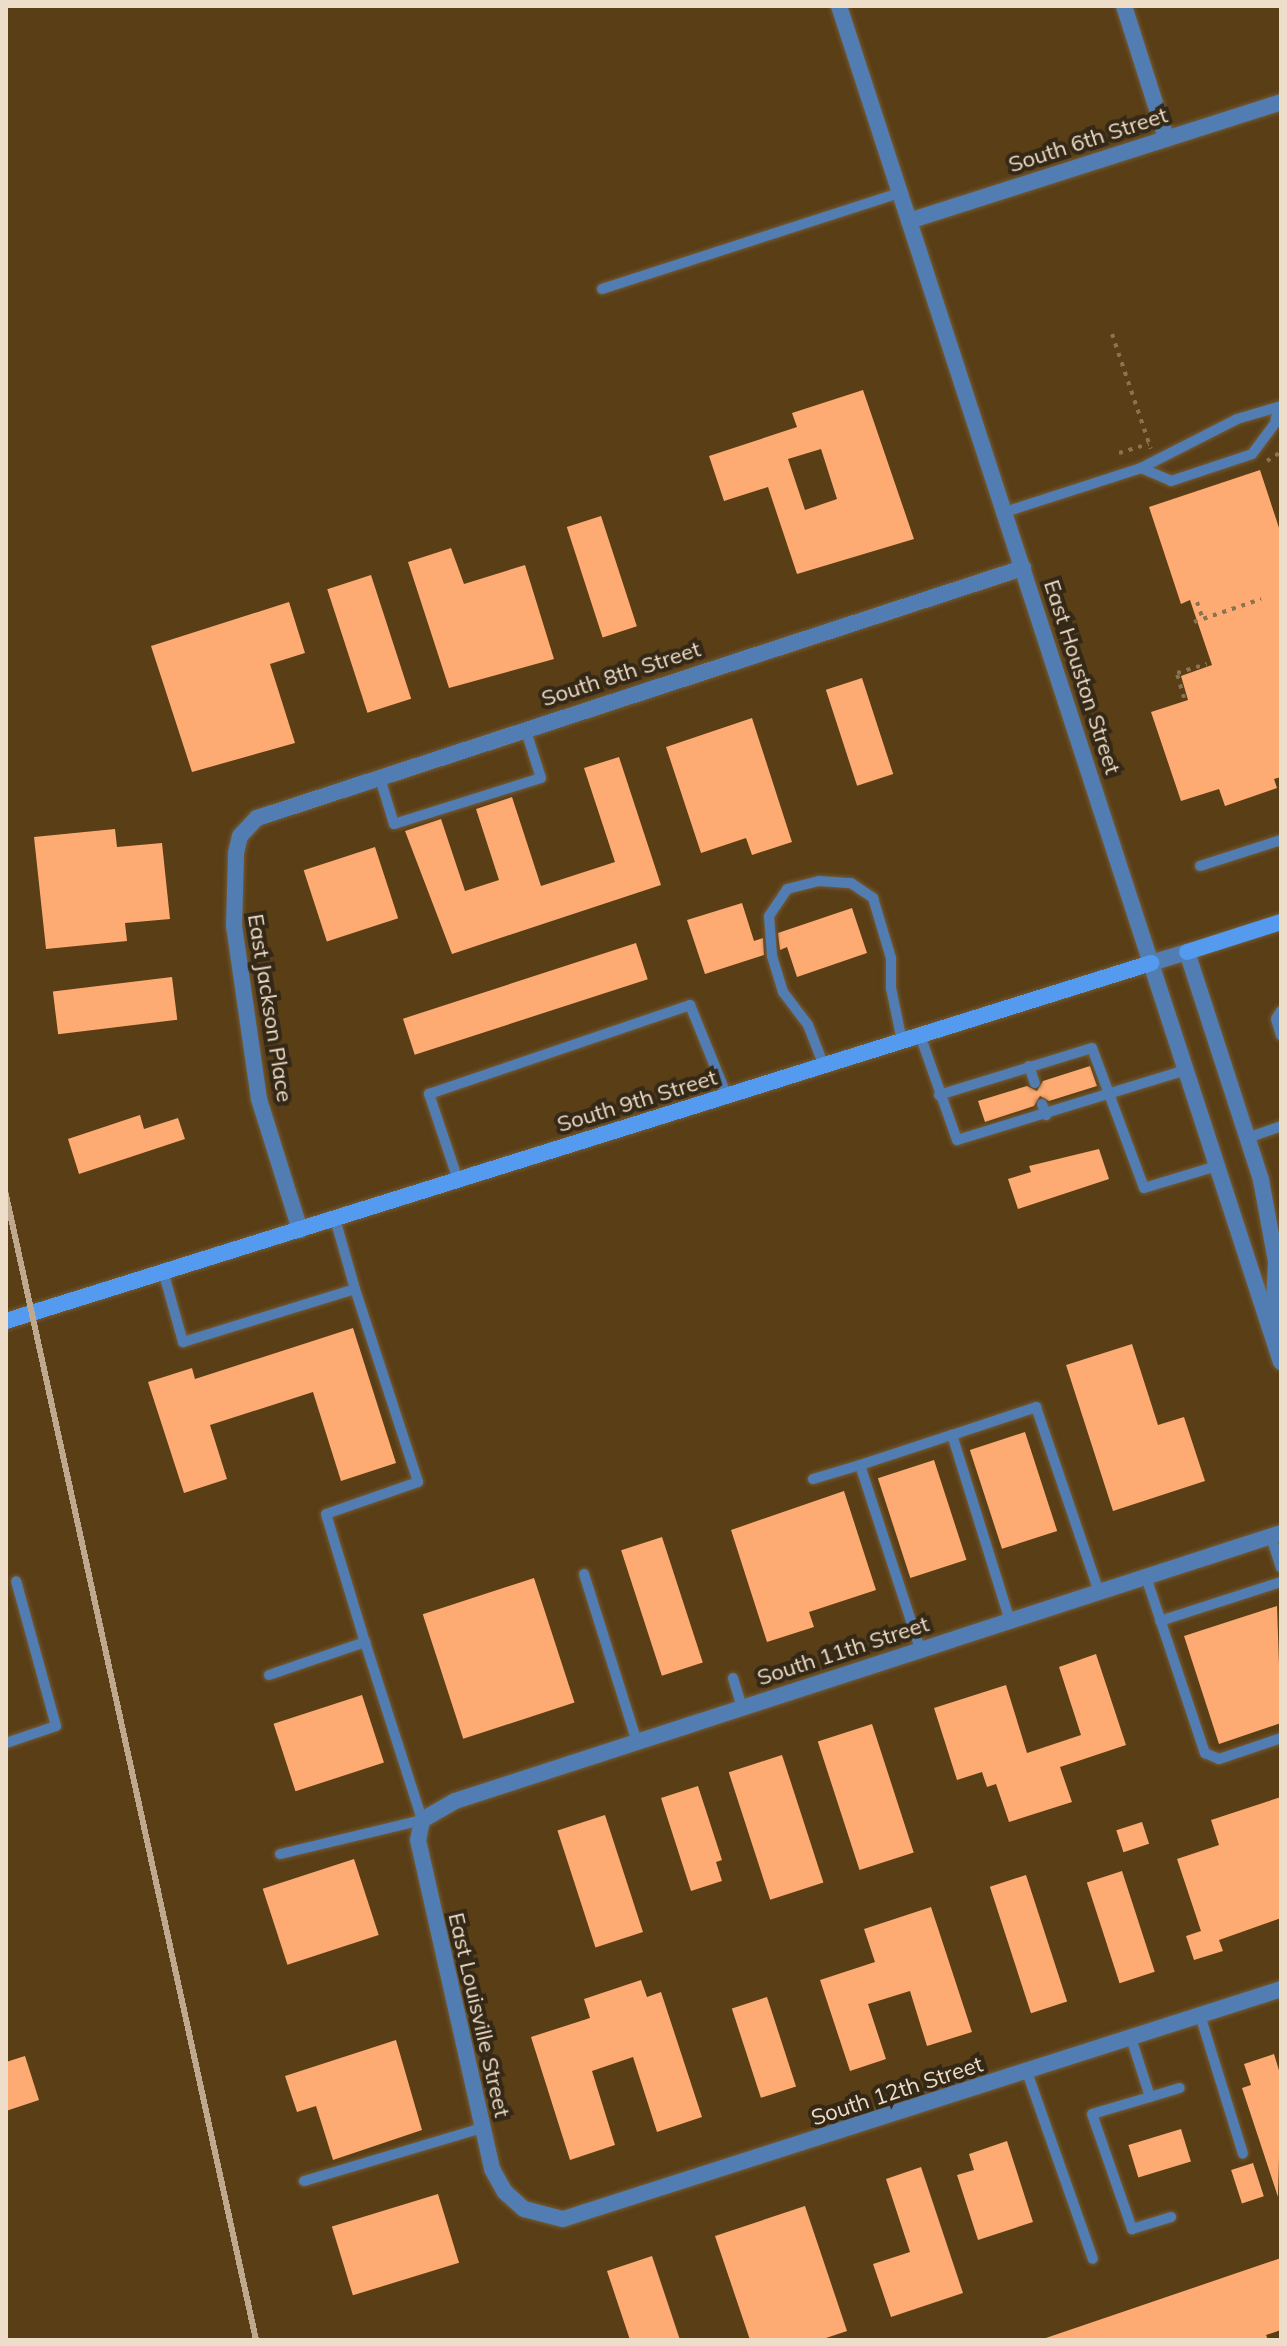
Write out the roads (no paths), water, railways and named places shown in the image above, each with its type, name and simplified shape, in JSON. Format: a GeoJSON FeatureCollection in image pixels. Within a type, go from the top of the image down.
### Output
{"type":"FeatureCollection","features":[{"type":"Feature","properties":{"kind":"main road","name":"South 9th Street"},"geometry":{"type":"LineString","coordinates":[[1187,952],[1281,922]]}},
{"type":"Feature","properties":{"kind":"main road","name":"South 9th Street"},"geometry":{"type":"LineString","coordinates":[[6,1321],[1151,963]]}},
{"type":"Feature","properties":{"kind":"street","name":"East Houston Street"},"geometry":{"type":"LineString","coordinates":[[839,6],[1281,1362]]}},
{"type":"Feature","properties":{"kind":"street"},"geometry":{"type":"LineString","coordinates":[[1124,6],[1166,138]]}},
{"type":"Feature","properties":{"kind":"street","name":"South 6th Street"},"geometry":{"type":"LineString","coordinates":[[909,221],[1281,102]]}},
{"type":"Feature","properties":{"kind":"street","name":"South 8th Street"},"geometry":{"type":"LineString","coordinates":[[240,836],[271,811],[1023,568]]}},
{"type":"Feature","properties":{"kind":"street","name":"East Jackson Place"},"geometry":{"type":"LineString","coordinates":[[240,836],[231,892],[239,975],[259,1099],[300,1230]]}},
{"type":"Feature","properties":{"kind":"street"},"geometry":{"type":"LineString","coordinates":[[1187,952],[1261,1180],[1276,1262],[1272,1335]]}},
{"type":"Feature","properties":{"kind":"street","name":"South 9th Street"},"geometry":{"type":"LineString","coordinates":[[1151,963],[1187,952]]}},
{"type":"Feature","properties":{"kind":"street","name":"South 11th Street"},"geometry":{"type":"LineString","coordinates":[[422,1820],[455,1801],[1276,1535]]}},
{"type":"Feature","properties":{"kind":"street","name":"East Louisville Street"},"geometry":{"type":"LineString","coordinates":[[422,1820],[421,1863],[492,2169],[505,2192],[524,2209]]}},
{"type":"Feature","properties":{"kind":"street","name":"South 12th Street"},"geometry":{"type":"LineString","coordinates":[[524,2209],[563,2219],[600,2211],[1281,1989]]}},
{"type":"Feature","properties":{"kind":"lane"},"geometry":{"type":"LineString","coordinates":[[602,289],[900,193]]}},
{"type":"Feature","properties":{"kind":"lane"},"geometry":{"type":"LineString","coordinates":[[1141,468],[1171,481],[1252,454],[1275,423],[1279,406]]}},
{"type":"Feature","properties":{"kind":"lane"},"geometry":{"type":"LineString","coordinates":[[1005,512],[1141,468],[1214,430],[1279,406]]}},
{"type":"Feature","properties":{"kind":"lane"},"geometry":{"type":"LineString","coordinates":[[379,775],[394,824],[541,778],[525,728]]}},
{"type":"Feature","properties":{"kind":"lane"},"geometry":{"type":"LineString","coordinates":[[1200,866],[1281,840]]}},
{"type":"Feature","properties":{"kind":"lane"},"geometry":{"type":"LineString","coordinates":[[824,1066],[808,1025],[783,992],[772,956],[769,916],[787,889],[819,881],[851,883],[873,898],[891,958],[891,988],[902,1041]]}},
{"type":"Feature","properties":{"kind":"lane"},"geometry":{"type":"LineString","coordinates":[[458,1180],[429,1094],[690,1005],[727,1096]]}},
{"type":"Feature","properties":{"kind":"lane"},"geometry":{"type":"LineString","coordinates":[[1281,1011],[1276,1019],[1281,1035]]}},
{"type":"Feature","properties":{"kind":"lane"},"geometry":{"type":"LineString","coordinates":[[920,1035],[957,1140],[1186,1070]]}},
{"type":"Feature","properties":{"kind":"lane"},"geometry":{"type":"LineString","coordinates":[[939,1095],[1092,1048],[1144,1188],[1217,1166]]}},
{"type":"Feature","properties":{"kind":"lane"},"geometry":{"type":"LineString","coordinates":[[1029,1066],[1035,1083]]}},
{"type":"Feature","properties":{"kind":"lane"},"geometry":{"type":"LineString","coordinates":[[1042,1104],[1046,1115]]}},
{"type":"Feature","properties":{"kind":"lane"},"geometry":{"type":"LineString","coordinates":[[1247,1138],[1281,1126]]}},
{"type":"Feature","properties":{"kind":"lane"},"geometry":{"type":"LineString","coordinates":[[280,1854],[422,1820],[326,1514],[418,1482],[335,1219]]}},
{"type":"Feature","properties":{"kind":"lane"},"geometry":{"type":"LineString","coordinates":[[163,1271],[183,1342],[355,1289]]}},
{"type":"Feature","properties":{"kind":"lane"},"geometry":{"type":"LineString","coordinates":[[813,1479],[1036,1407],[1099,1592]]}},
{"type":"Feature","properties":{"kind":"lane"},"geometry":{"type":"LineString","coordinates":[[952,1435],[1010,1621]]}},
{"type":"Feature","properties":{"kind":"lane"},"geometry":{"type":"LineString","coordinates":[[860,1465],[920,1649]]}},
{"type":"Feature","properties":{"kind":"lane"},"geometry":{"type":"LineString","coordinates":[[1276,1535],[1281,1567]]}},
{"type":"Feature","properties":{"kind":"lane"},"geometry":{"type":"LineString","coordinates":[[584,1574],[637,1742]]}},
{"type":"Feature","properties":{"kind":"lane"},"geometry":{"type":"LineString","coordinates":[[1146,1577],[1205,1753],[1219,1759],[1281,1738]]}},
{"type":"Feature","properties":{"kind":"lane"},"geometry":{"type":"LineString","coordinates":[[6,1743],[56,1726],[16,1581]]}},
{"type":"Feature","properties":{"kind":"lane"},"geometry":{"type":"LineString","coordinates":[[1160,1621],[1281,1582]]}},
{"type":"Feature","properties":{"kind":"lane"},"geometry":{"type":"LineString","coordinates":[[269,1675],[365,1642]]}},
{"type":"Feature","properties":{"kind":"lane"},"geometry":{"type":"LineString","coordinates":[[733,1678],[742,1707]]}},
{"type":"Feature","properties":{"kind":"lane"},"geometry":{"type":"LineString","coordinates":[[1200,2015],[1243,2154]]}},
{"type":"Feature","properties":{"kind":"lane"},"geometry":{"type":"LineString","coordinates":[[1131,2038],[1150,2097]]}},
{"type":"Feature","properties":{"kind":"lane"},"geometry":{"type":"LineString","coordinates":[[1027,2072],[1093,2259]]}},
{"type":"Feature","properties":{"kind":"lane"},"geometry":{"type":"LineString","coordinates":[[1171,2217],[1132,2229],[1092,2114],[1180,2088]]}},
{"type":"Feature","properties":{"kind":"lane"},"geometry":{"type":"LineString","coordinates":[[304,2181],[482,2128]]}},
{"type":"Feature","properties":{"kind":"railway"},"geometry":{"type":"LineString","coordinates":[[6,1195],[256,2340]]}}]}
